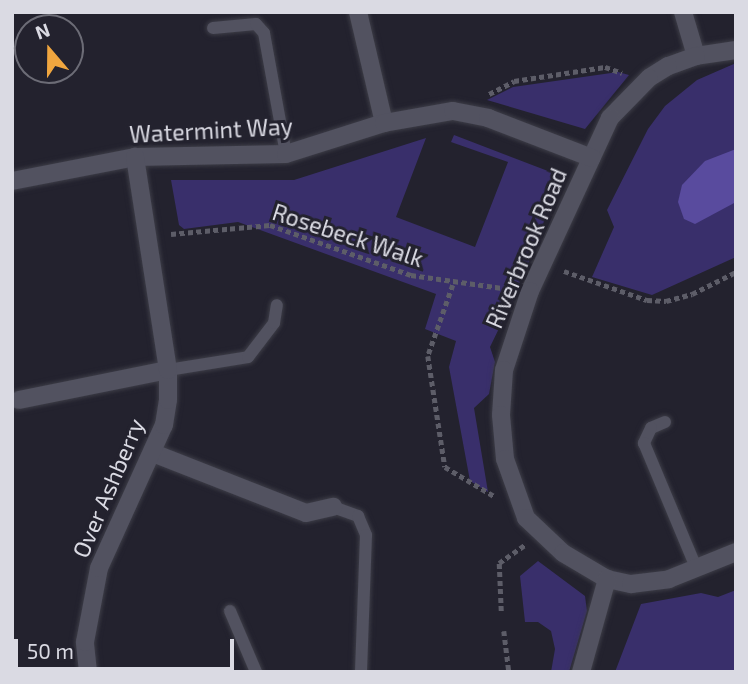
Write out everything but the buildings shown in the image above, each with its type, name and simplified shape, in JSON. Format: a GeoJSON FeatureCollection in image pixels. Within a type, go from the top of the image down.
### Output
{"type":"FeatureCollection","features":[{"type":"Feature","properties":{"kind":"street"},"geometry":{"type":"LineString","coordinates":[[358,12],[377,125]]}},
{"type":"Feature","properties":{"kind":"street"},"geometry":{"type":"LineString","coordinates":[[683,12],[696,56]]}},
{"type":"Feature","properties":{"kind":"street","name":"Riverbrook Road"},"geometry":{"type":"LineString","coordinates":[[736,50],[696,56],[649,78],[610,118],[530,291],[505,370],[501,415],[505,460],[515,496],[540,536],[607,579],[649,583],[697,570],[736,552]]}},
{"type":"Feature","properties":{"kind":"street"},"geometry":{"type":"LineString","coordinates":[[453,111],[488,118],[592,158]]}},
{"type":"Feature","properties":{"kind":"street","name":"Watermint Way"},"geometry":{"type":"LineString","coordinates":[[12,181],[135,157],[286,154],[377,125],[453,111]]}},
{"type":"Feature","properties":{"kind":"street","name":"Over Ashberry"},"geometry":{"type":"LineString","coordinates":[[88,672],[85,642],[99,568],[164,425],[168,370],[135,157]]}},
{"type":"Feature","properties":{"kind":"street"},"geometry":{"type":"LineString","coordinates":[[19,400],[168,370]]}},
{"type":"Feature","properties":{"kind":"street"},"geometry":{"type":"LineString","coordinates":[[153,453],[306,513],[333,508]]}},
{"type":"Feature","properties":{"kind":"street"},"geometry":{"type":"LineString","coordinates":[[581,672],[607,579]]}},
{"type":"Feature","properties":{"kind":"lane"},"geometry":{"type":"LineString","coordinates":[[213,28],[256,24],[264,33],[286,154]]}},
{"type":"Feature","properties":{"kind":"lane"},"geometry":{"type":"LineString","coordinates":[[168,370],[248,357],[274,323],[277,305]]}},
{"type":"Feature","properties":{"kind":"lane"},"geometry":{"type":"LineString","coordinates":[[665,422],[651,428],[644,443],[697,570]]}},
{"type":"Feature","properties":{"kind":"lane"},"geometry":{"type":"LineString","coordinates":[[333,508],[358,516],[366,535],[361,672]]}},
{"type":"Feature","properties":{"kind":"lane"},"geometry":{"type":"LineString","coordinates":[[230,611],[256,672]]}},
{"type":"Feature","properties":{"kind":"path"},"geometry":{"type":"LineString","coordinates":[[453,111],[514,81],[605,67],[649,78]]}},
{"type":"Feature","properties":{"kind":"path","name":"Rosebeck Walk"},"geometry":{"type":"LineString","coordinates":[[149,237],[270,225],[411,275],[453,285],[530,291]]}},
{"type":"Feature","properties":{"kind":"path"},"geometry":{"type":"LineString","coordinates":[[543,264],[647,300],[666,301],[736,272]]}},
{"type":"Feature","properties":{"kind":"path"},"geometry":{"type":"LineString","coordinates":[[453,285],[428,356],[445,467],[488,496],[515,496]]}},
{"type":"Feature","properties":{"kind":"path"},"geometry":{"type":"LineString","coordinates":[[501,611],[499,563],[540,536]]}},
{"type":"Feature","properties":{"kind":"path"},"geometry":{"type":"LineString","coordinates":[[504,631],[509,672]]}},
{"type":"Feature","properties":{"kind":"shaded area"},"geometry":{"type":"Polygon","coordinates":[[[736,63],[736,257],[652,295],[592,277],[614,227],[607,210],[648,129],[665,106],[697,80],[736,63]]]}},
{"type":"Feature","properties":{"kind":"shaded area"},"geometry":{"type":"Polygon","coordinates":[[[618,72],[629,75],[585,129],[487,100],[513,87],[618,72]]]}},
{"type":"Feature","properties":{"kind":"shaded area"},"geometry":{"type":"Polygon","coordinates":[[[454,135],[561,176],[521,283],[490,347],[495,362],[489,394],[474,408],[488,492],[470,481],[449,367],[456,341],[425,329],[436,294],[238,222],[184,229],[179,225],[171,180],[294,180],[426,138],[396,217],[475,247],[508,162],[451,142],[454,135]]]}},
{"type":"Feature","properties":{"kind":"shaded area"},"geometry":{"type":"Polygon","coordinates":[[[736,149],[736,202],[695,224],[684,219],[678,202],[682,185],[705,161],[736,149]]]}},
{"type":"Feature","properties":{"kind":"shaded area"},"geometry":{"type":"Polygon","coordinates":[[[538,561],[585,596],[587,611],[569,672],[551,672],[555,649],[551,631],[538,622],[525,622],[520,576],[538,561]]]}},
{"type":"Feature","properties":{"kind":"shaded area"},"geometry":{"type":"Polygon","coordinates":[[[736,590],[736,672],[615,672],[641,604],[701,593],[718,597],[736,590]]]}}]}
